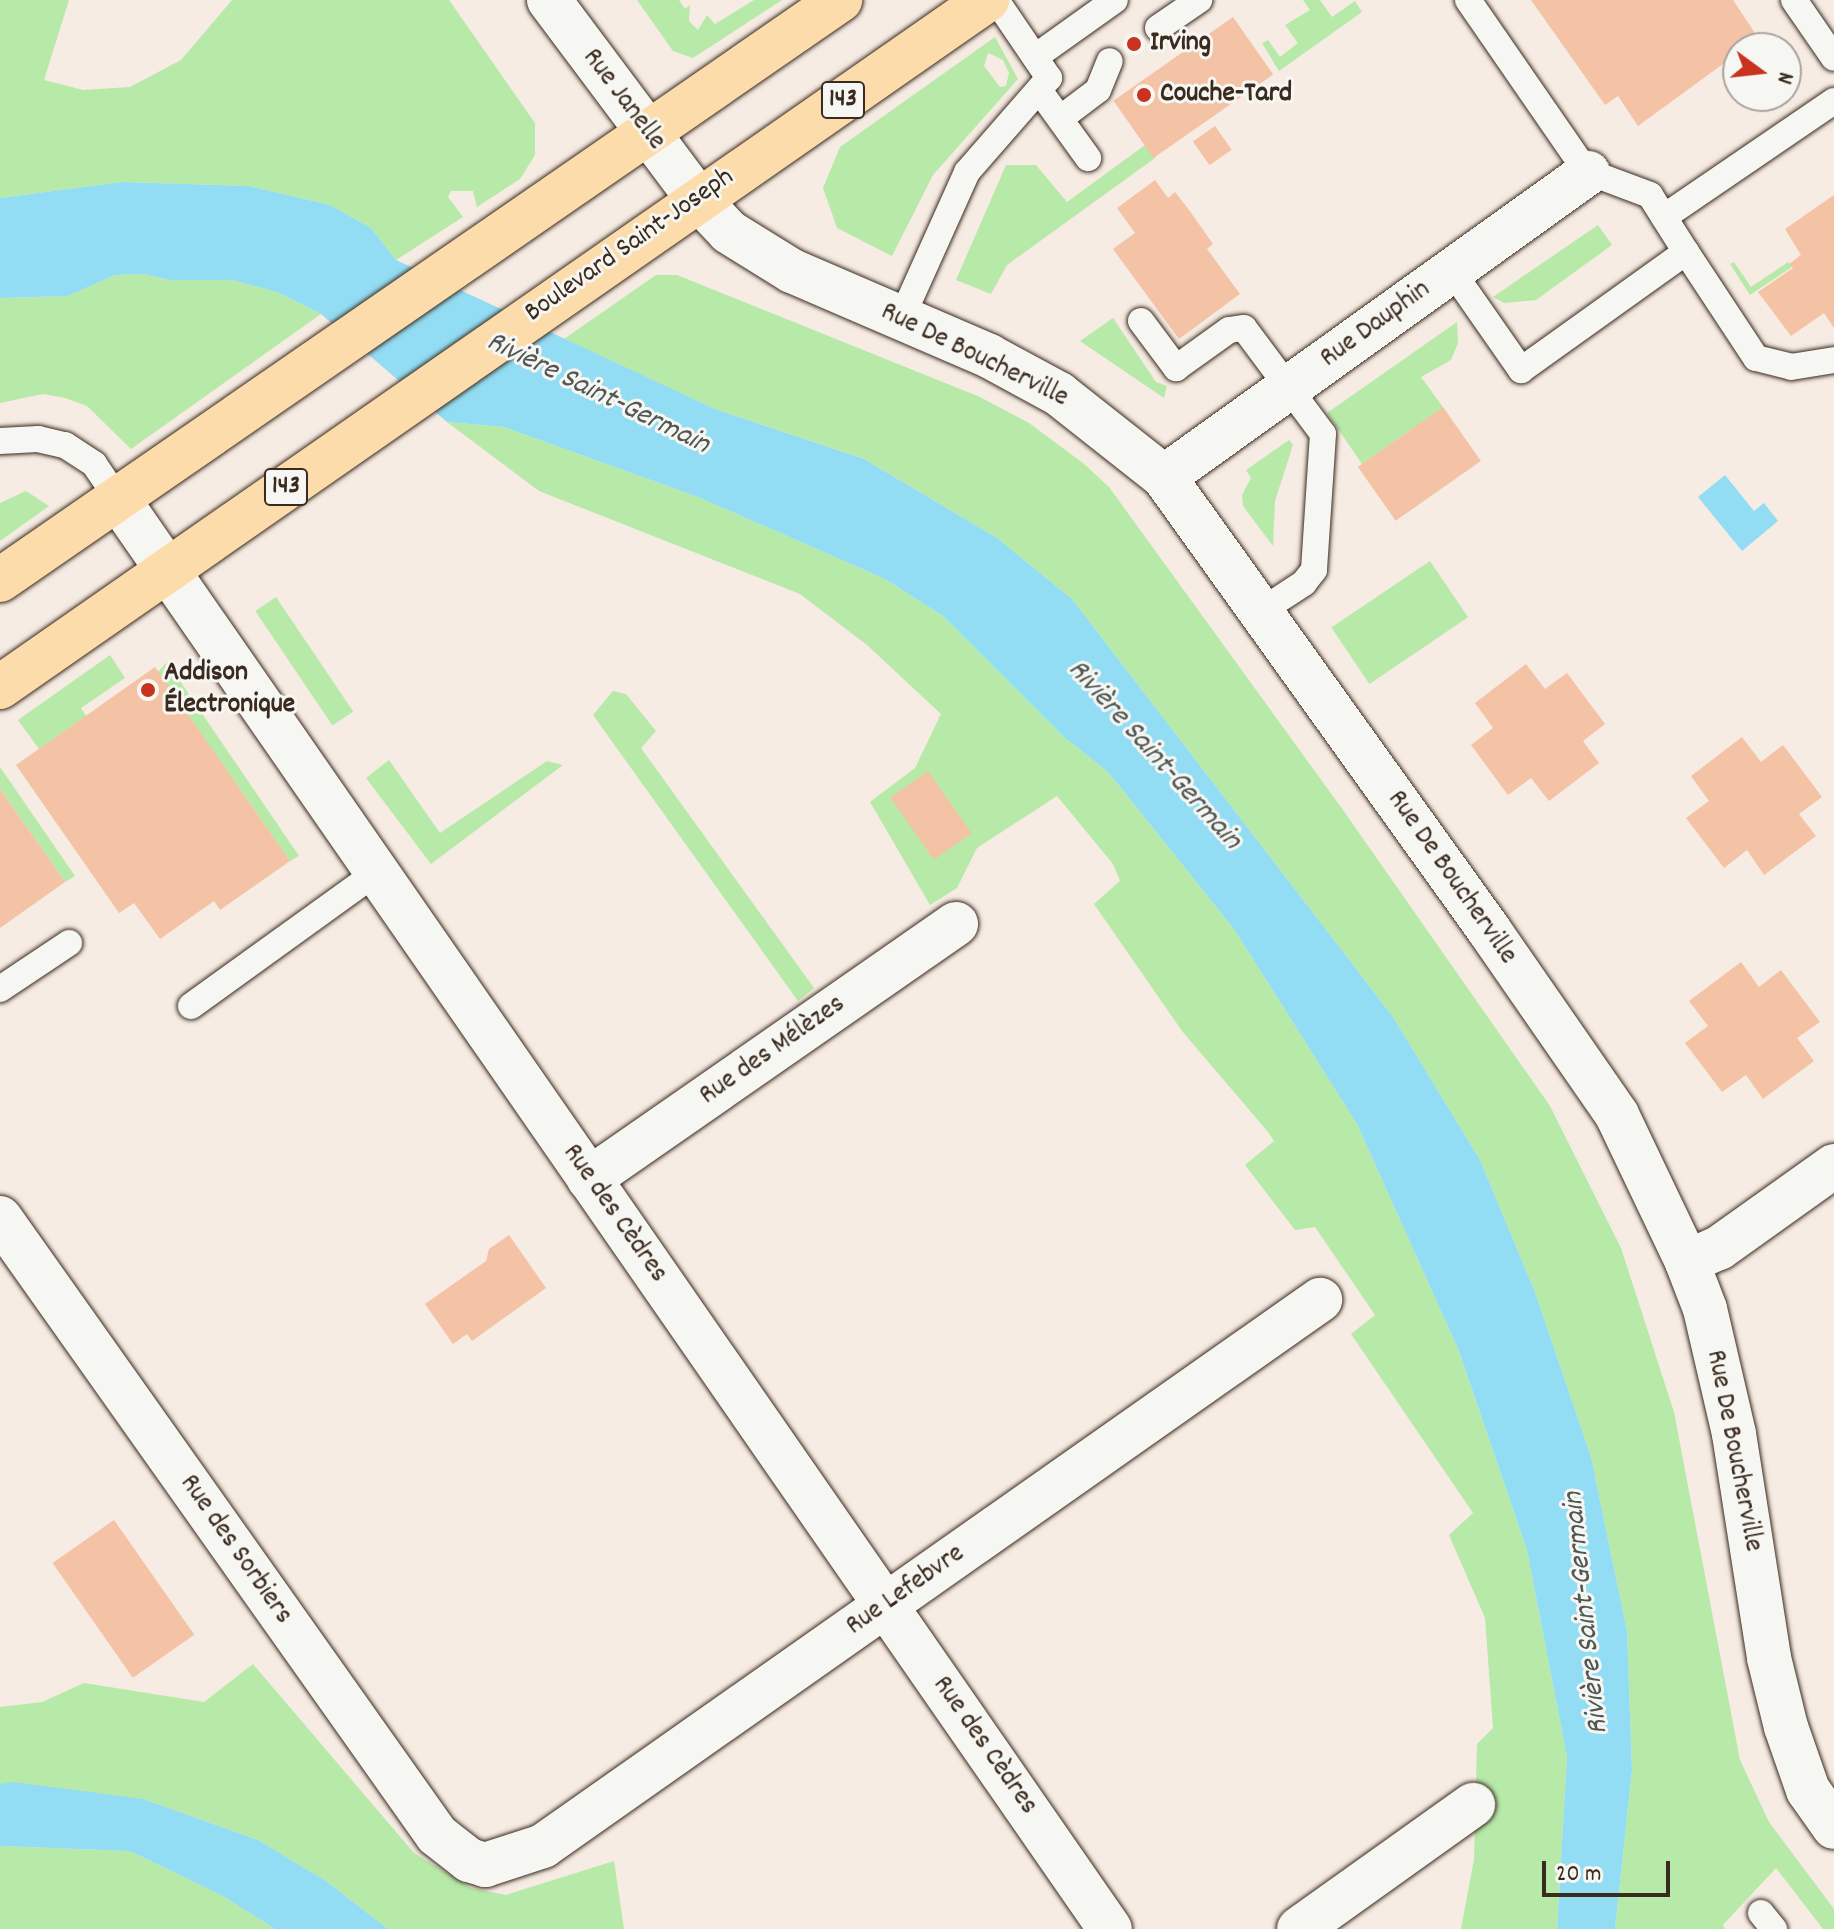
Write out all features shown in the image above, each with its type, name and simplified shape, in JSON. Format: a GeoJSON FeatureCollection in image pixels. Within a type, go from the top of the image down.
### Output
{"type":"FeatureCollection","features":[{"type":"Feature","properties":{"kind":"main road"},"geometry":{"type":"LineString","coordinates":[[0,580],[840,0]]}},
{"type":"Feature","properties":{"kind":"main road","name":"Boulevard Saint-Joseph"},"geometry":{"type":"LineString","coordinates":[[0,687],[550,301],[987,0]]}},
{"type":"Feature","properties":{"kind":"street","name":"Rue Janelle"},"geometry":{"type":"LineString","coordinates":[[549,0],[698,199]]}},
{"type":"Feature","properties":{"kind":"street","name":"Rue Dauphin"},"geometry":{"type":"LineString","coordinates":[[1164,477],[1588,173]]}},
{"type":"Feature","properties":{"kind":"street","name":"Rue De Boucherville"},"geometry":{"type":"LineString","coordinates":[[698,199],[729,232],[768,258],[989,356],[1059,394],[1164,477],[1617,1115],[1687,1262],[1705,1309],[1734,1434],[1769,1658],[1786,1727],[1808,1790],[1834,1827]]}},
{"type":"Feature","properties":{"kind":"street","name":"Rue des Cèdres"},"geometry":{"type":"LineString","coordinates":[[118,499],[1110,1929]]}},
{"type":"Feature","properties":{"kind":"street","name":"Rue des Mélèzes"},"geometry":{"type":"LineString","coordinates":[[589,1179],[956,924]]}},
{"type":"Feature","properties":{"kind":"street"},"geometry":{"type":"LineString","coordinates":[[1687,1262],[1719,1248],[1834,1166]]}},
{"type":"Feature","properties":{"kind":"street","name":"Rue des Sorbiers"},"geometry":{"type":"LineString","coordinates":[[0,1218],[13,1264],[437,1835],[457,1853],[485,1865]]}},
{"type":"Feature","properties":{"kind":"street","name":"Rue Lefebvre"},"geometry":{"type":"LineString","coordinates":[[485,1865],[543,1846],[1320,1300]]}},
{"type":"Feature","properties":{"kind":"street"},"geometry":{"type":"LineString","coordinates":[[1299,1929],[1473,1805]]}},
{"type":"Feature","properties":{"kind":"lane"},"geometry":{"type":"LineString","coordinates":[[901,319],[962,181],[1049,78],[996,0]]}},
{"type":"Feature","properties":{"kind":"lane"},"geometry":{"type":"LineString","coordinates":[[1035,57],[1115,0]]}},
{"type":"Feature","properties":{"kind":"lane"},"geometry":{"type":"LineString","coordinates":[[1158,28],[1199,0]]}},
{"type":"Feature","properties":{"kind":"lane"},"geometry":{"type":"LineString","coordinates":[[1468,0],[1588,173],[1638,188],[1650,195],[1756,358],[1791,367],[1834,360]]}},
{"type":"Feature","properties":{"kind":"lane"},"geometry":{"type":"LineString","coordinates":[[1794,0],[1834,58]]}},
{"type":"Feature","properties":{"kind":"lane"},"geometry":{"type":"LineString","coordinates":[[1061,118],[1098,90],[1110,61]]}},
{"type":"Feature","properties":{"kind":"lane"},"geometry":{"type":"LineString","coordinates":[[1039,90],[1088,158]]}},
{"type":"Feature","properties":{"kind":"lane"},"geometry":{"type":"LineString","coordinates":[[1664,217],[1834,101]]}},
{"type":"Feature","properties":{"kind":"lane"},"geometry":{"type":"LineString","coordinates":[[1452,271],[1521,370],[1686,252]]}},
{"type":"Feature","properties":{"kind":"lane"},"geometry":{"type":"LineString","coordinates":[[1141,321],[1176,368],[1229,317],[1250,333],[1325,442],[1316,485],[1317,560],[1304,583],[1261,611]]}},
{"type":"Feature","properties":{"kind":"lane"},"geometry":{"type":"LineString","coordinates":[[0,441],[38,439],[65,445],[94,464],[118,499]]}},
{"type":"Feature","properties":{"kind":"lane"},"geometry":{"type":"LineString","coordinates":[[191,1006],[377,872]]}},
{"type":"Feature","properties":{"kind":"lane"},"geometry":{"type":"LineString","coordinates":[[0,989],[69,943]]}},
{"type":"Feature","properties":{"kind":"green space"},"geometry":{"type":"Polygon","coordinates":[[[0,0],[69,0],[44,80],[83,90],[130,87],[181,60],[232,0],[449,0],[535,123],[535,155],[520,179],[477,207],[473,191],[451,191],[448,197],[463,217],[396,260],[371,228],[330,205],[249,186],[122,182],[0,198],[0,0]]]}},
{"type":"Feature","properties":{"kind":"green space"},"geometry":{"type":"Polygon","coordinates":[[[637,0],[679,0],[685,9],[690,5],[689,21],[698,30],[707,15],[715,24],[754,0],[782,0],[693,58],[673,51],[637,0]]]}},
{"type":"Feature","properties":{"kind":"green space"},"geometry":{"type":"Polygon","coordinates":[[[1303,0],[1320,0],[1332,17],[1355,1],[1362,12],[1279,71],[1262,43],[1268,40],[1280,57],[1298,43],[1285,25],[1310,10],[1303,0]]]}},
{"type":"Feature","properties":{"kind":"green space"},"geometry":{"type":"Polygon","coordinates":[[[995,37],[1018,79],[933,175],[892,256],[837,228],[823,188],[840,147],[995,37]],[[988,53],[984,66],[1000,87],[1006,86],[1009,73],[1003,60],[988,53]]]}},
{"type":"Feature","properties":{"kind":"green space"},"geometry":{"type":"Polygon","coordinates":[[[1145,145],[1155,158],[1007,265],[991,294],[956,280],[1006,165],[1036,165],[1067,202],[1145,145]]]}},
{"type":"Feature","properties":{"kind":"green space"},"geometry":{"type":"Polygon","coordinates":[[[1598,225],[1612,245],[1536,300],[1504,303],[1493,297],[1598,225]]]}},
{"type":"Feature","properties":{"kind":"green space"},"geometry":{"type":"Polygon","coordinates":[[[1734,262],[1751,287],[1788,262],[1792,267],[1750,295],[1730,264],[1734,262]]]}},
{"type":"Feature","properties":{"kind":"green space"},"geometry":{"type":"Polygon","coordinates":[[[143,274],[170,280],[232,280],[277,292],[321,314],[131,449],[87,406],[65,398],[43,394],[0,403],[0,298],[68,296],[115,275],[143,274]]]}},
{"type":"Feature","properties":{"kind":"green space"},"geometry":{"type":"Polygon","coordinates":[[[656,275],[677,275],[980,397],[1029,423],[1083,463],[1109,487],[1343,810],[1550,1106],[1621,1248],[1674,1412],[1740,1760],[1769,1822],[1834,1909],[1834,1929],[1823,1929],[1776,1868],[1723,1925],[1725,1929],[1615,1929],[1632,1770],[1627,1631],[1591,1457],[1535,1292],[1480,1160],[1393,1017],[1072,599],[997,538],[864,459],[715,409],[564,339],[656,275]]]}},
{"type":"Feature","properties":{"kind":"green space"},"geometry":{"type":"Polygon","coordinates":[[[1113,318],[1156,382],[1167,386],[1164,398],[1080,341],[1113,318]]]}},
{"type":"Feature","properties":{"kind":"green space"},"geometry":{"type":"Polygon","coordinates":[[[1457,322],[1458,343],[1451,360],[1421,377],[1443,407],[1362,464],[1327,413],[1457,322]]]}},
{"type":"Feature","properties":{"kind":"green space"},"geometry":{"type":"Polygon","coordinates":[[[447,422],[504,427],[698,497],[885,579],[943,616],[1063,736],[1109,773],[1234,929],[1357,1124],[1459,1351],[1527,1550],[1567,1757],[1557,1929],[1461,1929],[1474,1859],[1477,1744],[1493,1728],[1485,1618],[1449,1535],[1473,1513],[1351,1334],[1375,1315],[1315,1227],[1295,1230],[1245,1165],[1274,1141],[1182,1031],[1094,904],[1120,881],[1113,864],[1057,796],[977,848],[957,888],[930,905],[870,802],[915,768],[941,714],[867,645],[800,594],[539,491],[447,422]],[[928,772],[891,798],[935,859],[928,772]]]}},
{"type":"Feature","properties":{"kind":"green space"},"geometry":{"type":"Polygon","coordinates":[[[1289,440],[1293,445],[1275,501],[1273,546],[1243,506],[1242,495],[1251,478],[1246,470],[1289,440]]]}},
{"type":"Feature","properties":{"kind":"green space"},"geometry":{"type":"Polygon","coordinates":[[[26,491],[49,506],[0,541],[0,503],[26,491]]]}},
{"type":"Feature","properties":{"kind":"green space"},"geometry":{"type":"Polygon","coordinates":[[[1430,561],[1468,617],[1369,684],[1331,628],[1430,561]]]}},
{"type":"Feature","properties":{"kind":"green space"},"geometry":{"type":"Polygon","coordinates":[[[276,597],[353,711],[332,725],[255,611],[276,597]]]}},
{"type":"Feature","properties":{"kind":"green space"},"geometry":{"type":"Polygon","coordinates":[[[110,655],[125,678],[81,708],[86,716],[39,749],[18,720],[110,655]]]}},
{"type":"Feature","properties":{"kind":"green space"},"geometry":{"type":"Polygon","coordinates":[[[167,662],[299,856],[290,861],[158,672],[167,662]]]}},
{"type":"Feature","properties":{"kind":"green space"},"geometry":{"type":"Polygon","coordinates":[[[613,691],[626,694],[656,731],[641,748],[814,988],[798,1001],[593,715],[613,691]]]}},
{"type":"Feature","properties":{"kind":"green space"},"geometry":{"type":"Polygon","coordinates":[[[389,760],[440,833],[547,761],[563,765],[431,864],[366,778],[389,760]]]}},
{"type":"Feature","properties":{"kind":"green space"},"geometry":{"type":"Polygon","coordinates":[[[0,767],[75,876],[65,882],[0,789],[0,767]]]}},
{"type":"Feature","properties":{"kind":"green space"},"geometry":{"type":"Polygon","coordinates":[[[253,1664],[414,1853],[471,1888],[506,1895],[614,1861],[624,1929],[388,1929],[326,1881],[258,1840],[143,1799],[0,1784],[0,1707],[42,1702],[84,1683],[204,1702],[253,1664]]]}},
{"type":"Feature","properties":{"kind":"green space"},"geometry":{"type":"Polygon","coordinates":[[[0,1846],[130,1851],[223,1896],[275,1929],[0,1929],[0,1846]]]}},
{"type":"Feature","properties":{"kind":"water","name":"Rivière Saint-Germain"},"geometry":{"type":"Polygon","coordinates":[[[122,182],[249,186],[330,205],[371,228],[396,260],[715,409],[864,459],[997,538],[1072,599],[1393,1017],[1480,1160],[1535,1292],[1591,1457],[1627,1631],[1632,1770],[1615,1929],[1557,1929],[1567,1757],[1527,1550],[1459,1351],[1357,1124],[1234,929],[1109,773],[1063,736],[943,616],[885,579],[698,497],[504,427],[447,422],[321,314],[277,292],[232,280],[170,280],[143,274],[115,275],[68,296],[0,298],[0,198],[122,182]]]}},
{"type":"Feature","properties":{"kind":"water"},"geometry":{"type":"Polygon","coordinates":[[[1725,475],[1754,511],[1764,503],[1778,521],[1742,551],[1698,497],[1725,475]]]}},
{"type":"Feature","properties":{"kind":"water"},"geometry":{"type":"Polygon","coordinates":[[[13,1782],[143,1799],[258,1840],[326,1881],[388,1929],[275,1929],[223,1896],[130,1851],[0,1846],[0,1784],[13,1782]]]}},
{"type":"Feature","properties":{"kind":"building"},"geometry":{"type":"Polygon","coordinates":[[[1531,0],[1733,0],[1754,32],[1722,32],[1722,65],[1638,126],[1618,96],[1605,105],[1531,0]]]}},
{"type":"Feature","properties":{"kind":"building"},"geometry":{"type":"Polygon","coordinates":[[[1233,17],[1273,74],[1154,158],[1113,101],[1233,17]]]}},
{"type":"Feature","properties":{"kind":"building"},"geometry":{"type":"Polygon","coordinates":[[[1215,126],[1232,150],[1210,165],[1193,141],[1215,126]]]}},
{"type":"Feature","properties":{"kind":"building"},"geometry":{"type":"Polygon","coordinates":[[[1155,180],[1168,198],[1175,192],[1189,210],[1213,244],[1207,249],[1240,294],[1179,339],[1113,249],[1135,233],[1117,208],[1155,180]]]}},
{"type":"Feature","properties":{"kind":"building"},"geometry":{"type":"Polygon","coordinates":[[[1834,195],[1834,328],[1824,313],[1791,336],[1758,292],[1793,268],[1789,264],[1801,255],[1785,229],[1834,195]]]}},
{"type":"Feature","properties":{"kind":"building"},"geometry":{"type":"Polygon","coordinates":[[[1443,407],[1481,461],[1396,521],[1358,467],[1443,407]]]}},
{"type":"Feature","properties":{"kind":"building"},"geometry":{"type":"Polygon","coordinates":[[[1526,664],[1545,689],[1567,673],[1605,724],[1583,741],[1599,763],[1549,801],[1531,778],[1508,795],[1471,745],[1493,728],[1475,703],[1526,664]]]}},
{"type":"Feature","properties":{"kind":"building"},"geometry":{"type":"Polygon","coordinates":[[[155,667],[290,861],[220,910],[214,901],[160,939],[134,903],[119,913],[16,765],[155,667]]]}},
{"type":"Feature","properties":{"kind":"building"},"geometry":{"type":"Polygon","coordinates":[[[1742,737],[1761,762],[1783,745],[1822,797],[1799,814],[1816,836],[1764,875],[1747,850],[1724,868],[1686,818],[1709,801],[1691,776],[1742,737]]]}},
{"type":"Feature","properties":{"kind":"building"},"geometry":{"type":"Polygon","coordinates":[[[928,771],[972,833],[934,860],[890,797],[928,771]]]}},
{"type":"Feature","properties":{"kind":"building"},"geometry":{"type":"Polygon","coordinates":[[[0,789],[65,882],[0,928],[0,789]]]}},
{"type":"Feature","properties":{"kind":"building"},"geometry":{"type":"Polygon","coordinates":[[[1741,962],[1759,987],[1781,970],[1820,1022],[1797,1038],[1814,1061],[1763,1099],[1746,1075],[1722,1092],[1685,1043],[1708,1026],[1689,1001],[1741,962]]]}},
{"type":"Feature","properties":{"kind":"building"},"geometry":{"type":"Polygon","coordinates":[[[509,1235],[546,1288],[472,1341],[467,1334],[453,1344],[425,1304],[486,1261],[489,1249],[509,1235]]]}},
{"type":"Feature","properties":{"kind":"building"},"geometry":{"type":"Polygon","coordinates":[[[114,1520],[194,1635],[133,1678],[53,1563],[114,1520]]]}},
{"type":"Feature","properties":{"kind":"place","name":"Irving"},"geometry":{"type":"Point","coordinates":[1134,44]}},
{"type":"Feature","properties":{"kind":"place","name":"Couche-Tard"},"geometry":{"type":"Point","coordinates":[1144,95]}},
{"type":"Feature","properties":{"kind":"place","name":"Addison Électronique"},"geometry":{"type":"Point","coordinates":[148,690]}}]}
